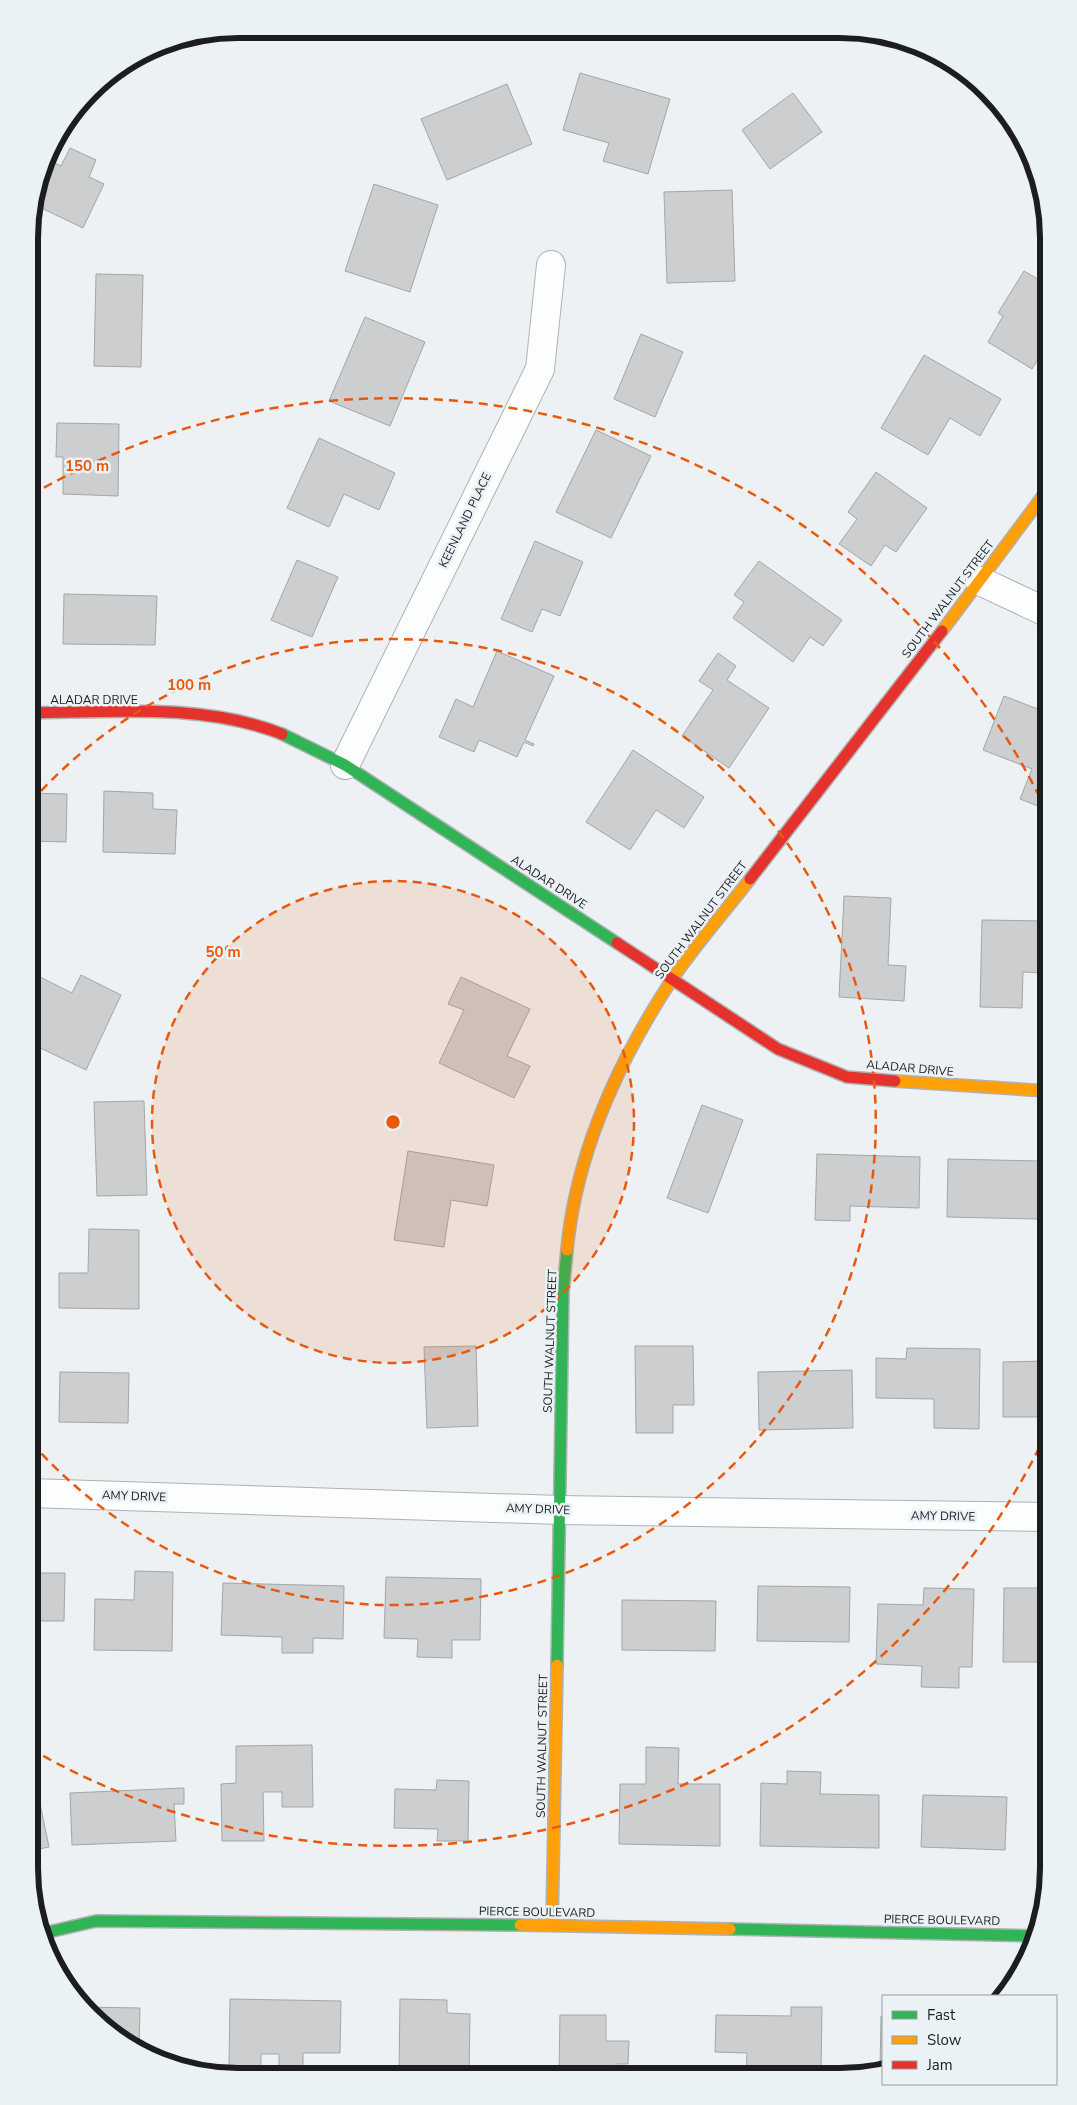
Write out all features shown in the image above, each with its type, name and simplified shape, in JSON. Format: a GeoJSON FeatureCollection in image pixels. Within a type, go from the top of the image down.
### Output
{"type":"FeatureCollection","features":[{"type":"Feature","properties":{"kind":"street","name":"KEENLAND PLACE"},"geometry":{"type":"LineString","coordinates":[[345,765],[540,369],[551,265]]}},
{"type":"Feature","properties":{"kind":"street","name":"SOUTH WALNUT STREET"},"geometry":{"type":"LineString","coordinates":[[552,1925],[563,1292],[570,1215],[588,1146],[624,1060],[672,980],[980,581],[1040,500]]}},
{"type":"Feature","properties":{"kind":"street"},"geometry":{"type":"LineString","coordinates":[[980,581],[1040,609]]}},
{"type":"Feature","properties":{"kind":"street","name":"ALADAR DRIVE"},"geometry":{"type":"LineString","coordinates":[[38,713],[169,714],[222,718],[275,732],[345,765],[778,1049],[847,1077],[1040,1090]]}},
{"type":"Feature","properties":{"kind":"street","name":"AMY DRIVE"},"geometry":{"type":"LineString","coordinates":[[38,1493],[560,1510],[1040,1518]]}},
{"type":"Feature","properties":{"kind":"street","name":"PIERCE BOULEVARD"},"geometry":{"type":"LineString","coordinates":[[48,1932],[96,1922],[552,1925],[1027,1936]]}},
{"type":"Feature","properties":{"kind":"building"},"geometry":{"type":"Polygon","coordinates":[[[580,73],[670,99],[648,174],[603,161],[609,143],[563,130],[580,73]]]}},
{"type":"Feature","properties":{"kind":"building"},"geometry":{"type":"Polygon","coordinates":[[[507,84],[532,144],[447,180],[421,119],[507,84]]]}},
{"type":"Feature","properties":{"kind":"building"},"geometry":{"type":"Polygon","coordinates":[[[793,93],[822,132],[770,169],[742,130],[793,93]]]}},
{"type":"Feature","properties":{"kind":"building"},"geometry":{"type":"Polygon","coordinates":[[[70,148],[96,160],[89,177],[104,184],[83,228],[40,207],[44,186],[53,162],[61,166],[70,148]]]}},
{"type":"Feature","properties":{"kind":"building"},"geometry":{"type":"Polygon","coordinates":[[[374,184],[438,205],[410,292],[345,271],[374,184]]]}},
{"type":"Feature","properties":{"kind":"building"},"geometry":{"type":"Polygon","coordinates":[[[732,190],[735,281],[667,283],[664,192],[732,190]]]}},
{"type":"Feature","properties":{"kind":"building"},"geometry":{"type":"Polygon","coordinates":[[[1024,271],[1040,280],[1040,356],[1032,369],[988,342],[1003,316],[998,313],[1024,271]]]}},
{"type":"Feature","properties":{"kind":"building"},"geometry":{"type":"Polygon","coordinates":[[[96,274],[143,275],[141,367],[94,366],[96,274]]]}},
{"type":"Feature","properties":{"kind":"building"},"geometry":{"type":"Polygon","coordinates":[[[365,317],[425,342],[390,426],[329,401],[365,317]]]}},
{"type":"Feature","properties":{"kind":"building"},"geometry":{"type":"Polygon","coordinates":[[[641,334],[683,352],[655,417],[614,399],[641,334]]]}},
{"type":"Feature","properties":{"kind":"building"},"geometry":{"type":"Polygon","coordinates":[[[924,355],[1001,399],[980,436],[950,418],[928,455],[881,428],[924,355]]]}},
{"type":"Feature","properties":{"kind":"building"},"geometry":{"type":"Polygon","coordinates":[[[57,423],[119,424],[118,496],[63,494],[63,457],[56,457],[57,423]]]}},
{"type":"Feature","properties":{"kind":"building"},"geometry":{"type":"Polygon","coordinates":[[[596,430],[651,456],[611,538],[556,512],[596,430]]]}},
{"type":"Feature","properties":{"kind":"building"},"geometry":{"type":"Polygon","coordinates":[[[319,438],[395,473],[379,510],[344,494],[329,527],[287,508],[319,438]]]}},
{"type":"Feature","properties":{"kind":"building"},"geometry":{"type":"Polygon","coordinates":[[[876,472],[927,508],[896,552],[885,545],[871,566],[839,544],[857,519],[848,512],[876,472]]]}},
{"type":"Feature","properties":{"kind":"building"},"geometry":{"type":"Polygon","coordinates":[[[535,541],[583,562],[560,616],[542,609],[532,632],[501,619],[535,541]]]}},
{"type":"Feature","properties":{"kind":"building"},"geometry":{"type":"Polygon","coordinates":[[[297,560],[338,577],[312,637],[271,620],[297,560]]]}},
{"type":"Feature","properties":{"kind":"building"},"geometry":{"type":"Polygon","coordinates":[[[759,561],[842,620],[823,646],[810,637],[793,662],[733,618],[744,602],[734,595],[759,561]]]}},
{"type":"Feature","properties":{"kind":"building"},"geometry":{"type":"Polygon","coordinates":[[[64,594],[157,596],[155,645],[63,644],[64,594]]]}},
{"type":"Feature","properties":{"kind":"building"},"geometry":{"type":"Polygon","coordinates":[[[497,651],[554,676],[525,740],[534,744],[533,746],[524,742],[517,757],[479,740],[474,752],[439,737],[456,699],[473,707],[497,651]]]}},
{"type":"Feature","properties":{"kind":"building"},"geometry":{"type":"Polygon","coordinates":[[[718,653],[736,666],[727,680],[769,708],[729,768],[682,736],[713,690],[699,681],[718,653]]]}},
{"type":"Feature","properties":{"kind":"building"},"geometry":{"type":"Polygon","coordinates":[[[1004,696],[1040,710],[1040,807],[1020,799],[1032,769],[983,750],[1004,696]]]}},
{"type":"Feature","properties":{"kind":"building"},"geometry":{"type":"Polygon","coordinates":[[[633,750],[704,797],[684,828],[656,810],[630,850],[586,822],[633,750]]]}},
{"type":"Feature","properties":{"kind":"building"},"geometry":{"type":"Polygon","coordinates":[[[104,791],[153,793],[153,809],[177,810],[175,854],[103,852],[104,791]]]}},
{"type":"Feature","properties":{"kind":"building"},"geometry":{"type":"Polygon","coordinates":[[[38,793],[67,794],[66,842],[38,841],[38,793]]]}},
{"type":"Feature","properties":{"kind":"building"},"geometry":{"type":"Polygon","coordinates":[[[844,896],[891,898],[888,965],[906,966],[904,1001],[839,997],[844,896]]]}},
{"type":"Feature","properties":{"kind":"building"},"geometry":{"type":"Polygon","coordinates":[[[982,920],[1040,921],[1040,973],[1023,972],[1022,1008],[980,1007],[982,920]]]}},
{"type":"Feature","properties":{"kind":"building"},"geometry":{"type":"Polygon","coordinates":[[[81,975],[121,995],[86,1070],[38,1047],[38,976],[72,993],[81,975]]]}},
{"type":"Feature","properties":{"kind":"building"},"geometry":{"type":"Polygon","coordinates":[[[461,977],[530,1009],[507,1056],[530,1066],[514,1098],[439,1063],[464,1010],[448,1004],[461,977]]]}},
{"type":"Feature","properties":{"kind":"building"},"geometry":{"type":"Polygon","coordinates":[[[144,1101],[147,1195],[97,1196],[94,1102],[144,1101]]]}},
{"type":"Feature","properties":{"kind":"building"},"geometry":{"type":"Polygon","coordinates":[[[702,1105],[743,1120],[708,1213],[667,1198],[702,1105]]]}},
{"type":"Feature","properties":{"kind":"building"},"geometry":{"type":"Polygon","coordinates":[[[408,1151],[494,1165],[487,1206],[451,1200],[444,1247],[394,1240],[408,1151]]]}},
{"type":"Feature","properties":{"kind":"building"},"geometry":{"type":"Polygon","coordinates":[[[817,1154],[920,1157],[919,1208],[850,1206],[850,1221],[815,1220],[817,1154]]]}},
{"type":"Feature","properties":{"kind":"building"},"geometry":{"type":"Polygon","coordinates":[[[948,1159],[1039,1161],[1038,1219],[947,1217],[948,1159]]]}},
{"type":"Feature","properties":{"kind":"building"},"geometry":{"type":"Polygon","coordinates":[[[89,1229],[139,1230],[139,1309],[59,1308],[59,1273],[88,1273],[89,1229]]]}},
{"type":"Feature","properties":{"kind":"building"},"geometry":{"type":"Polygon","coordinates":[[[476,1346],[478,1426],[427,1428],[424,1347],[476,1346]]]}},
{"type":"Feature","properties":{"kind":"building"},"geometry":{"type":"Polygon","coordinates":[[[635,1346],[693,1346],[694,1405],[673,1405],[673,1433],[636,1433],[635,1346]]]}},
{"type":"Feature","properties":{"kind":"building"},"geometry":{"type":"Polygon","coordinates":[[[907,1348],[980,1349],[979,1429],[934,1428],[934,1399],[876,1398],[876,1358],[906,1359],[907,1348]]]}},
{"type":"Feature","properties":{"kind":"building"},"geometry":{"type":"Polygon","coordinates":[[[1040,1361],[1040,1417],[1003,1417],[1003,1362],[1040,1361]]]}},
{"type":"Feature","properties":{"kind":"building"},"geometry":{"type":"Polygon","coordinates":[[[852,1370],[853,1428],[759,1430],[758,1372],[852,1370]]]}},
{"type":"Feature","properties":{"kind":"building"},"geometry":{"type":"Polygon","coordinates":[[[60,1372],[129,1373],[128,1423],[59,1422],[60,1372]]]}},
{"type":"Feature","properties":{"kind":"building"},"geometry":{"type":"Polygon","coordinates":[[[135,1571],[173,1572],[172,1651],[94,1650],[95,1599],[134,1600],[135,1571]]]}},
{"type":"Feature","properties":{"kind":"building"},"geometry":{"type":"Polygon","coordinates":[[[38,1573],[65,1573],[64,1621],[38,1621],[38,1573]]]}},
{"type":"Feature","properties":{"kind":"building"},"geometry":{"type":"Polygon","coordinates":[[[386,1577],[481,1579],[480,1640],[452,1640],[452,1658],[417,1657],[418,1639],[384,1638],[386,1577]]]}},
{"type":"Feature","properties":{"kind":"building"},"geometry":{"type":"Polygon","coordinates":[[[223,1583],[344,1586],[343,1639],[313,1638],[313,1653],[282,1653],[282,1637],[221,1635],[223,1583]]]}},
{"type":"Feature","properties":{"kind":"building"},"geometry":{"type":"Polygon","coordinates":[[[758,1586],[850,1587],[849,1642],[757,1641],[758,1586]]]}},
{"type":"Feature","properties":{"kind":"building"},"geometry":{"type":"Polygon","coordinates":[[[924,1588],[974,1589],[972,1667],[959,1667],[959,1688],[921,1687],[922,1666],[876,1664],[878,1604],[923,1605],[924,1588]]]}},
{"type":"Feature","properties":{"kind":"building"},"geometry":{"type":"Polygon","coordinates":[[[1004,1588],[1040,1588],[1040,1662],[1003,1662],[1004,1588]]]}},
{"type":"Feature","properties":{"kind":"building"},"geometry":{"type":"Polygon","coordinates":[[[622,1600],[716,1601],[715,1651],[622,1650],[622,1600]]]}},
{"type":"Feature","properties":{"kind":"building"},"geometry":{"type":"Polygon","coordinates":[[[312,1745],[313,1807],[282,1807],[282,1792],[263,1792],[264,1841],[222,1841],[221,1784],[236,1783],[236,1746],[312,1745]]]}},
{"type":"Feature","properties":{"kind":"building"},"geometry":{"type":"Polygon","coordinates":[[[646,1747],[679,1748],[678,1784],[720,1784],[720,1846],[619,1844],[620,1784],[646,1784],[646,1747]]]}},
{"type":"Feature","properties":{"kind":"building"},"geometry":{"type":"Polygon","coordinates":[[[787,1771],[821,1772],[820,1794],[879,1795],[879,1848],[760,1846],[761,1783],[787,1784],[787,1771]]]}},
{"type":"Feature","properties":{"kind":"building"},"geometry":{"type":"Polygon","coordinates":[[[437,1780],[469,1781],[468,1841],[437,1841],[438,1829],[394,1828],[395,1789],[436,1790],[437,1780]]]}},
{"type":"Feature","properties":{"kind":"building"},"geometry":{"type":"Polygon","coordinates":[[[184,1788],[184,1804],[174,1804],[176,1841],[72,1845],[70,1793],[184,1788]]]}},
{"type":"Feature","properties":{"kind":"building"},"geometry":{"type":"Polygon","coordinates":[[[38,1794],[49,1847],[38,1849],[38,1794]]]}},
{"type":"Feature","properties":{"kind":"building"},"geometry":{"type":"Polygon","coordinates":[[[923,1795],[1007,1797],[1005,1850],[921,1847],[923,1795]]]}},
{"type":"Feature","properties":{"kind":"building"},"geometry":{"type":"Polygon","coordinates":[[[230,1999],[341,2001],[340,2053],[303,2053],[303,2068],[279,2068],[279,2054],[261,2054],[261,2068],[229,2067],[230,1999]]]}},
{"type":"Feature","properties":{"kind":"building"},"geometry":{"type":"Polygon","coordinates":[[[400,1999],[447,2000],[447,2013],[470,2014],[469,2068],[399,2068],[400,1999]]]}},
{"type":"Feature","properties":{"kind":"building"},"geometry":{"type":"Polygon","coordinates":[[[94,2007],[140,2008],[139,2042],[116,2026],[94,2007]]]}},
{"type":"Feature","properties":{"kind":"building"},"geometry":{"type":"Polygon","coordinates":[[[791,2007],[822,2007],[821,2068],[746,2068],[747,2053],[715,2052],[716,2015],[791,2016],[791,2007]]]}},
{"type":"Feature","properties":{"kind":"building"},"geometry":{"type":"Polygon","coordinates":[[[560,2015],[606,2015],[606,2041],[629,2041],[628,2064],[616,2064],[616,2068],[559,2068],[560,2015]]]}},
{"type":"Feature","properties":{"kind":"building"},"geometry":{"type":"Polygon","coordinates":[[[881,2016],[882,2016],[882,2063],[880,2064],[881,2016]]]}},
{"type":"Feature","properties":{"kind":"traffic: fast"},"geometry":{"type":"LineString","coordinates":[[282,734],[345,765],[617,943]]}},
{"type":"Feature","properties":{"kind":"traffic: fast"},"geometry":{"type":"LineString","coordinates":[[557,1665],[563,1292],[567,1250]]}},
{"type":"Feature","properties":{"kind":"traffic: fast"},"geometry":{"type":"LineString","coordinates":[[48,1932],[96,1921],[520,1925]]}},
{"type":"Feature","properties":{"kind":"traffic: fast"},"geometry":{"type":"LineString","coordinates":[[730,1929],[1027,1936]]}},
{"type":"Feature","properties":{"kind":"traffic: slow"},"geometry":{"type":"LineString","coordinates":[[942,631],[1040,500]]}},
{"type":"Feature","properties":{"kind":"traffic: slow"},"geometry":{"type":"LineString","coordinates":[[567,1250],[580,1178],[602,1110],[617,1076],[671,981],[750,879]]}},
{"type":"Feature","properties":{"kind":"traffic: slow"},"geometry":{"type":"LineString","coordinates":[[895,1081],[1040,1090]]}},
{"type":"Feature","properties":{"kind":"traffic: slow"},"geometry":{"type":"LineString","coordinates":[[552,1925],[557,1665]]}},
{"type":"Feature","properties":{"kind":"traffic: slow"},"geometry":{"type":"LineString","coordinates":[[520,1925],[730,1929]]}},
{"type":"Feature","properties":{"kind":"traffic: jam"},"geometry":{"type":"LineString","coordinates":[[750,879],[942,631]]}},
{"type":"Feature","properties":{"kind":"traffic: jam"},"geometry":{"type":"LineString","coordinates":[[38,713],[125,711],[189,713],[252,724],[282,734]]}},
{"type":"Feature","properties":{"kind":"traffic: jam"},"geometry":{"type":"LineString","coordinates":[[617,943],[778,1049],[847,1077],[895,1081]]}}]}
